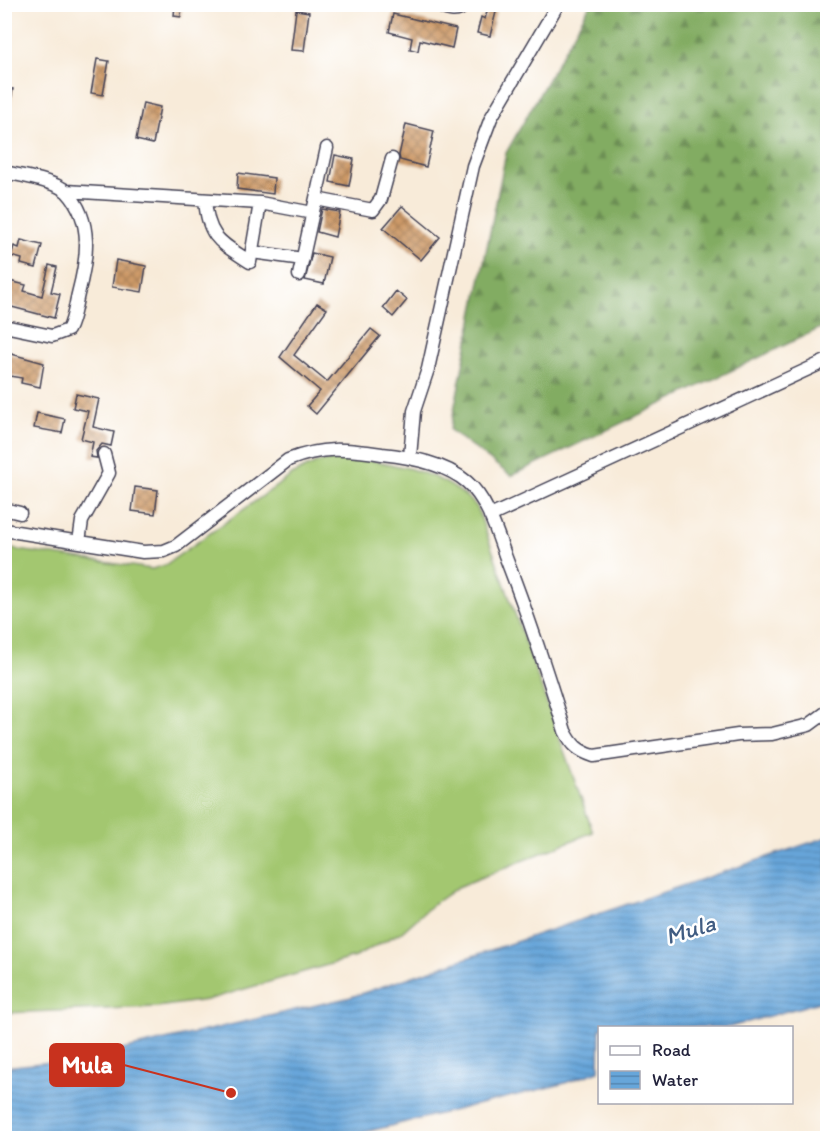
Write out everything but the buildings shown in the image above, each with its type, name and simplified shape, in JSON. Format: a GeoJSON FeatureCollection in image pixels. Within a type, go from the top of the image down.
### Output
{"type":"FeatureCollection","features":[{"type":"Feature","properties":{"kind":"lane"},"geometry":{"type":"LineString","coordinates":[[436,4],[448,11],[457,11],[466,4]]}},
{"type":"Feature","properties":{"kind":"lane"},"geometry":{"type":"LineString","coordinates":[[410,457],[414,411],[428,369],[473,166],[491,118],[558,4]]}},
{"type":"Feature","properties":{"kind":"lane"},"geometry":{"type":"LineString","coordinates":[[299,275],[327,148]]}},
{"type":"Feature","properties":{"kind":"lane"},"geometry":{"type":"LineString","coordinates":[[316,199],[373,210],[381,199],[392,159]]}},
{"type":"Feature","properties":{"kind":"lane"},"geometry":{"type":"LineString","coordinates":[[4,172],[28,177],[66,191],[260,204],[313,213]]}},
{"type":"Feature","properties":{"kind":"lane"},"geometry":{"type":"LineString","coordinates":[[4,326],[52,336],[61,335],[71,324],[88,256],[88,244],[78,211],[66,191]]}},
{"type":"Feature","properties":{"kind":"lane"},"geometry":{"type":"LineString","coordinates":[[205,200],[207,223],[215,236],[250,262],[260,204]]}},
{"type":"Feature","properties":{"kind":"lane"},"geometry":{"type":"LineString","coordinates":[[252,252],[303,259]]}},
{"type":"Feature","properties":{"kind":"lane"},"geometry":{"type":"LineString","coordinates":[[490,516],[828,360]]}},
{"type":"Feature","properties":{"kind":"lane"},"geometry":{"type":"LineString","coordinates":[[4,530],[143,552],[164,551],[176,546],[288,460],[310,452],[336,448],[410,457],[450,471],[467,482],[490,516],[537,638],[565,730],[571,743],[580,752],[594,756],[738,735],[772,734],[809,725],[828,711]]}},
{"type":"Feature","properties":{"kind":"lane"},"geometry":{"type":"LineString","coordinates":[[78,542],[82,521],[109,472],[104,454]]}},
{"type":"Feature","properties":{"kind":"lane"},"geometry":{"type":"LineString","coordinates":[[4,509],[20,513]]}},
{"type":"Feature","properties":{"kind":"green space"},"geometry":{"type":"Polygon","coordinates":[[[590,5],[827,5],[827,325],[511,476],[450,430],[506,153],[590,5]]]}},
{"type":"Feature","properties":{"kind":"green space"},"geometry":{"type":"Polygon","coordinates":[[[346,457],[399,466],[434,477],[450,485],[477,507],[593,832],[458,887],[432,905],[402,932],[355,957],[207,1000],[157,1007],[5,1013],[5,548],[152,569],[165,565],[295,473],[316,463],[346,457]]]}},
{"type":"Feature","properties":{"kind":"water"},"geometry":{"type":"Polygon","coordinates":[[[827,837],[827,1000],[734,1026],[598,1026],[598,1071],[562,1084],[341,1138],[5,1138],[5,1067],[88,1058],[351,997],[827,837]]]}},
{"type":"Feature","properties":{"kind":"place","name":"Mula"},"geometry":{"type":"Point","coordinates":[231,1093]}}]}
